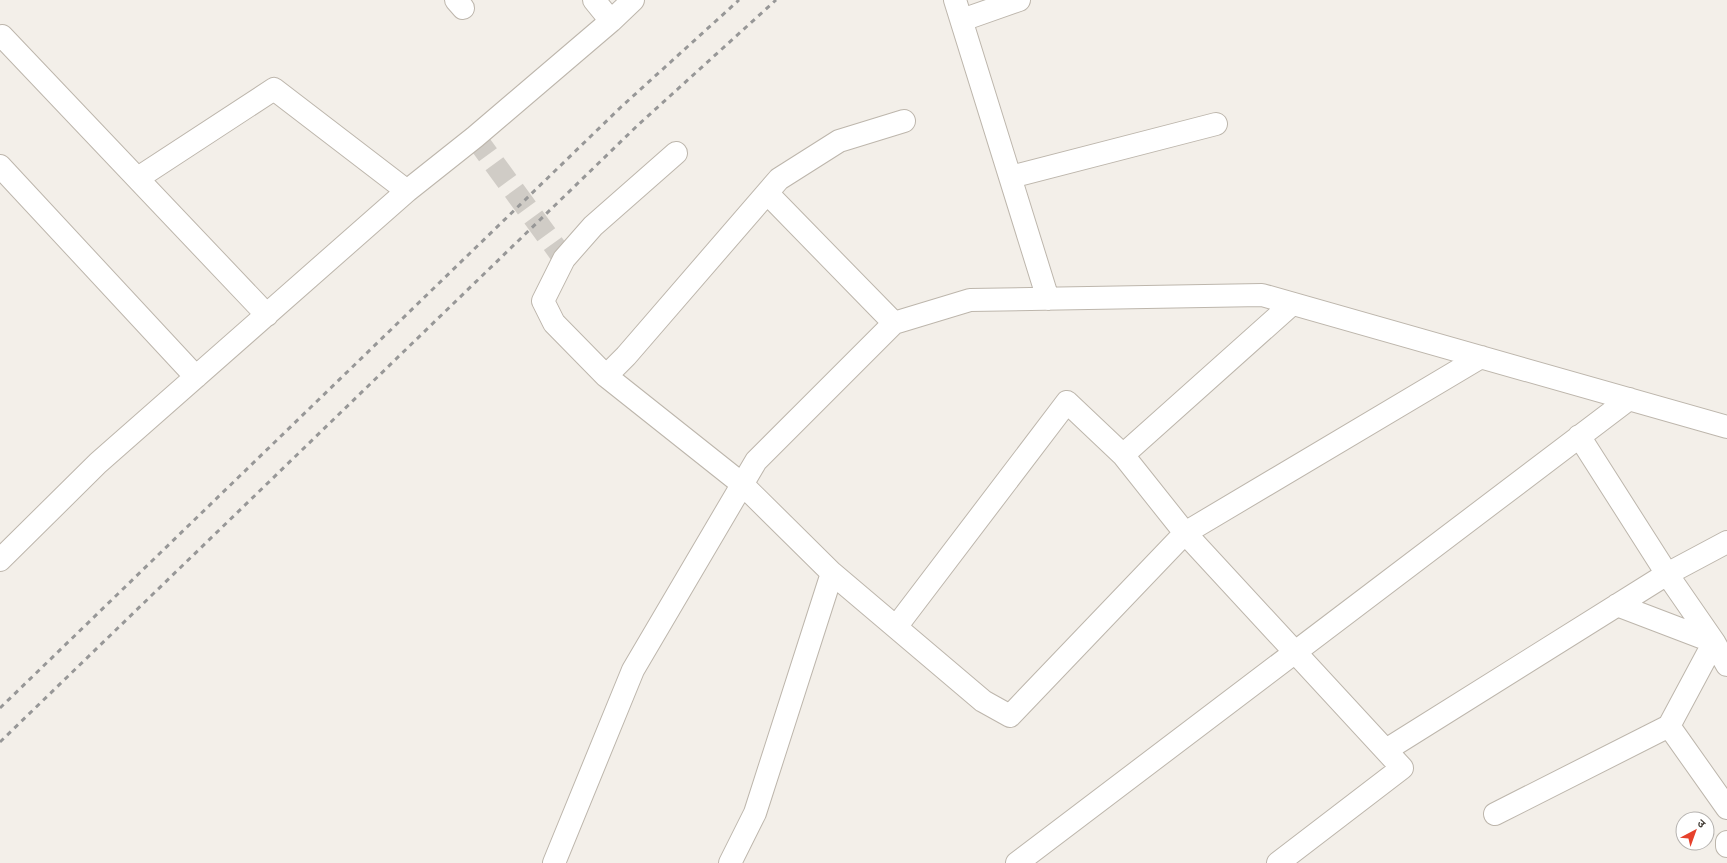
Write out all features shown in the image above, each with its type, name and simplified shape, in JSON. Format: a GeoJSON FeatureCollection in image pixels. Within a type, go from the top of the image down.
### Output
{"type":"FeatureCollection","features":[{"type":"Feature","properties":{"kind":"street"},"geometry":{"type":"LineString","coordinates":[[594,0],[611,21]]}},
{"type":"Feature","properties":{"kind":"street"},"geometry":{"type":"LineString","coordinates":[[0,560],[98,463],[407,191],[475,137],[611,21],[633,0]]}},
{"type":"Feature","properties":{"kind":"street"},"geometry":{"type":"LineString","coordinates":[[1019,0],[959,10],[1048,299]]}},
{"type":"Feature","properties":{"kind":"street"},"geometry":{"type":"LineString","coordinates":[[2,36],[267,315]]}},
{"type":"Feature","properties":{"kind":"street"},"geometry":{"type":"LineString","coordinates":[[138,178],[274,89],[407,191]]}},
{"type":"Feature","properties":{"kind":"street"},"geometry":{"type":"LineString","coordinates":[[606,376],[626,356],[779,179],[839,141],[904,121]]}},
{"type":"Feature","properties":{"kind":"street"},"geometry":{"type":"LineString","coordinates":[[1011,177],[1216,124]]}},
{"type":"Feature","properties":{"kind":"street"},"geometry":{"type":"LineString","coordinates":[[676,153],[593,226],[564,259],[543,301],[554,322],[606,376],[742,484],[832,573],[983,701],[1010,716],[1185,533],[1481,357]]}},
{"type":"Feature","properties":{"kind":"street"},"geometry":{"type":"LineString","coordinates":[[0,166],[196,378]]}},
{"type":"Feature","properties":{"kind":"street"},"geometry":{"type":"LineString","coordinates":[[767,192],[894,323]]}},
{"type":"Feature","properties":{"kind":"street"},"geometry":{"type":"LineString","coordinates":[[554,863],[633,670],[756,461],[894,323],[970,300],[1262,295],[1727,427]]}},
{"type":"Feature","properties":{"kind":"street"},"geometry":{"type":"LineString","coordinates":[[1123,455],[1292,304]]}},
{"type":"Feature","properties":{"kind":"street"},"geometry":{"type":"LineString","coordinates":[[1017,863],[1628,399]]}},
{"type":"Feature","properties":{"kind":"street"},"geometry":{"type":"LineString","coordinates":[[896,627],[1067,402],[1123,455],[1185,533],[1402,768],[1278,863]]}},
{"type":"Feature","properties":{"kind":"street"},"geometry":{"type":"LineString","coordinates":[[1579,436],[1667,574],[1720,639],[1727,666]]}},
{"type":"Feature","properties":{"kind":"street"},"geometry":{"type":"LineString","coordinates":[[1386,750],[1667,574],[1727,542]]}},
{"type":"Feature","properties":{"kind":"street"},"geometry":{"type":"LineString","coordinates":[[730,863],[755,813],[832,573]]}},
{"type":"Feature","properties":{"kind":"street"},"geometry":{"type":"LineString","coordinates":[[1617,605],[1720,639]]}},
{"type":"Feature","properties":{"kind":"street"},"geometry":{"type":"LineString","coordinates":[[1495,814],[1669,726],[1720,639]]}},
{"type":"Feature","properties":{"kind":"street"},"geometry":{"type":"LineString","coordinates":[[1669,726],[1727,808]]}},
{"type":"Feature","properties":{"kind":"tunnel"},"geometry":{"type":"LineString","coordinates":[[475,137],[564,259]]}},
{"type":"Feature","properties":{"kind":"railway"},"geometry":{"type":"LineString","coordinates":[[0,708],[621,107],[739,0]]}},
{"type":"Feature","properties":{"kind":"railway"},"geometry":{"type":"LineString","coordinates":[[0,742],[638,125],[776,0]]}}]}
